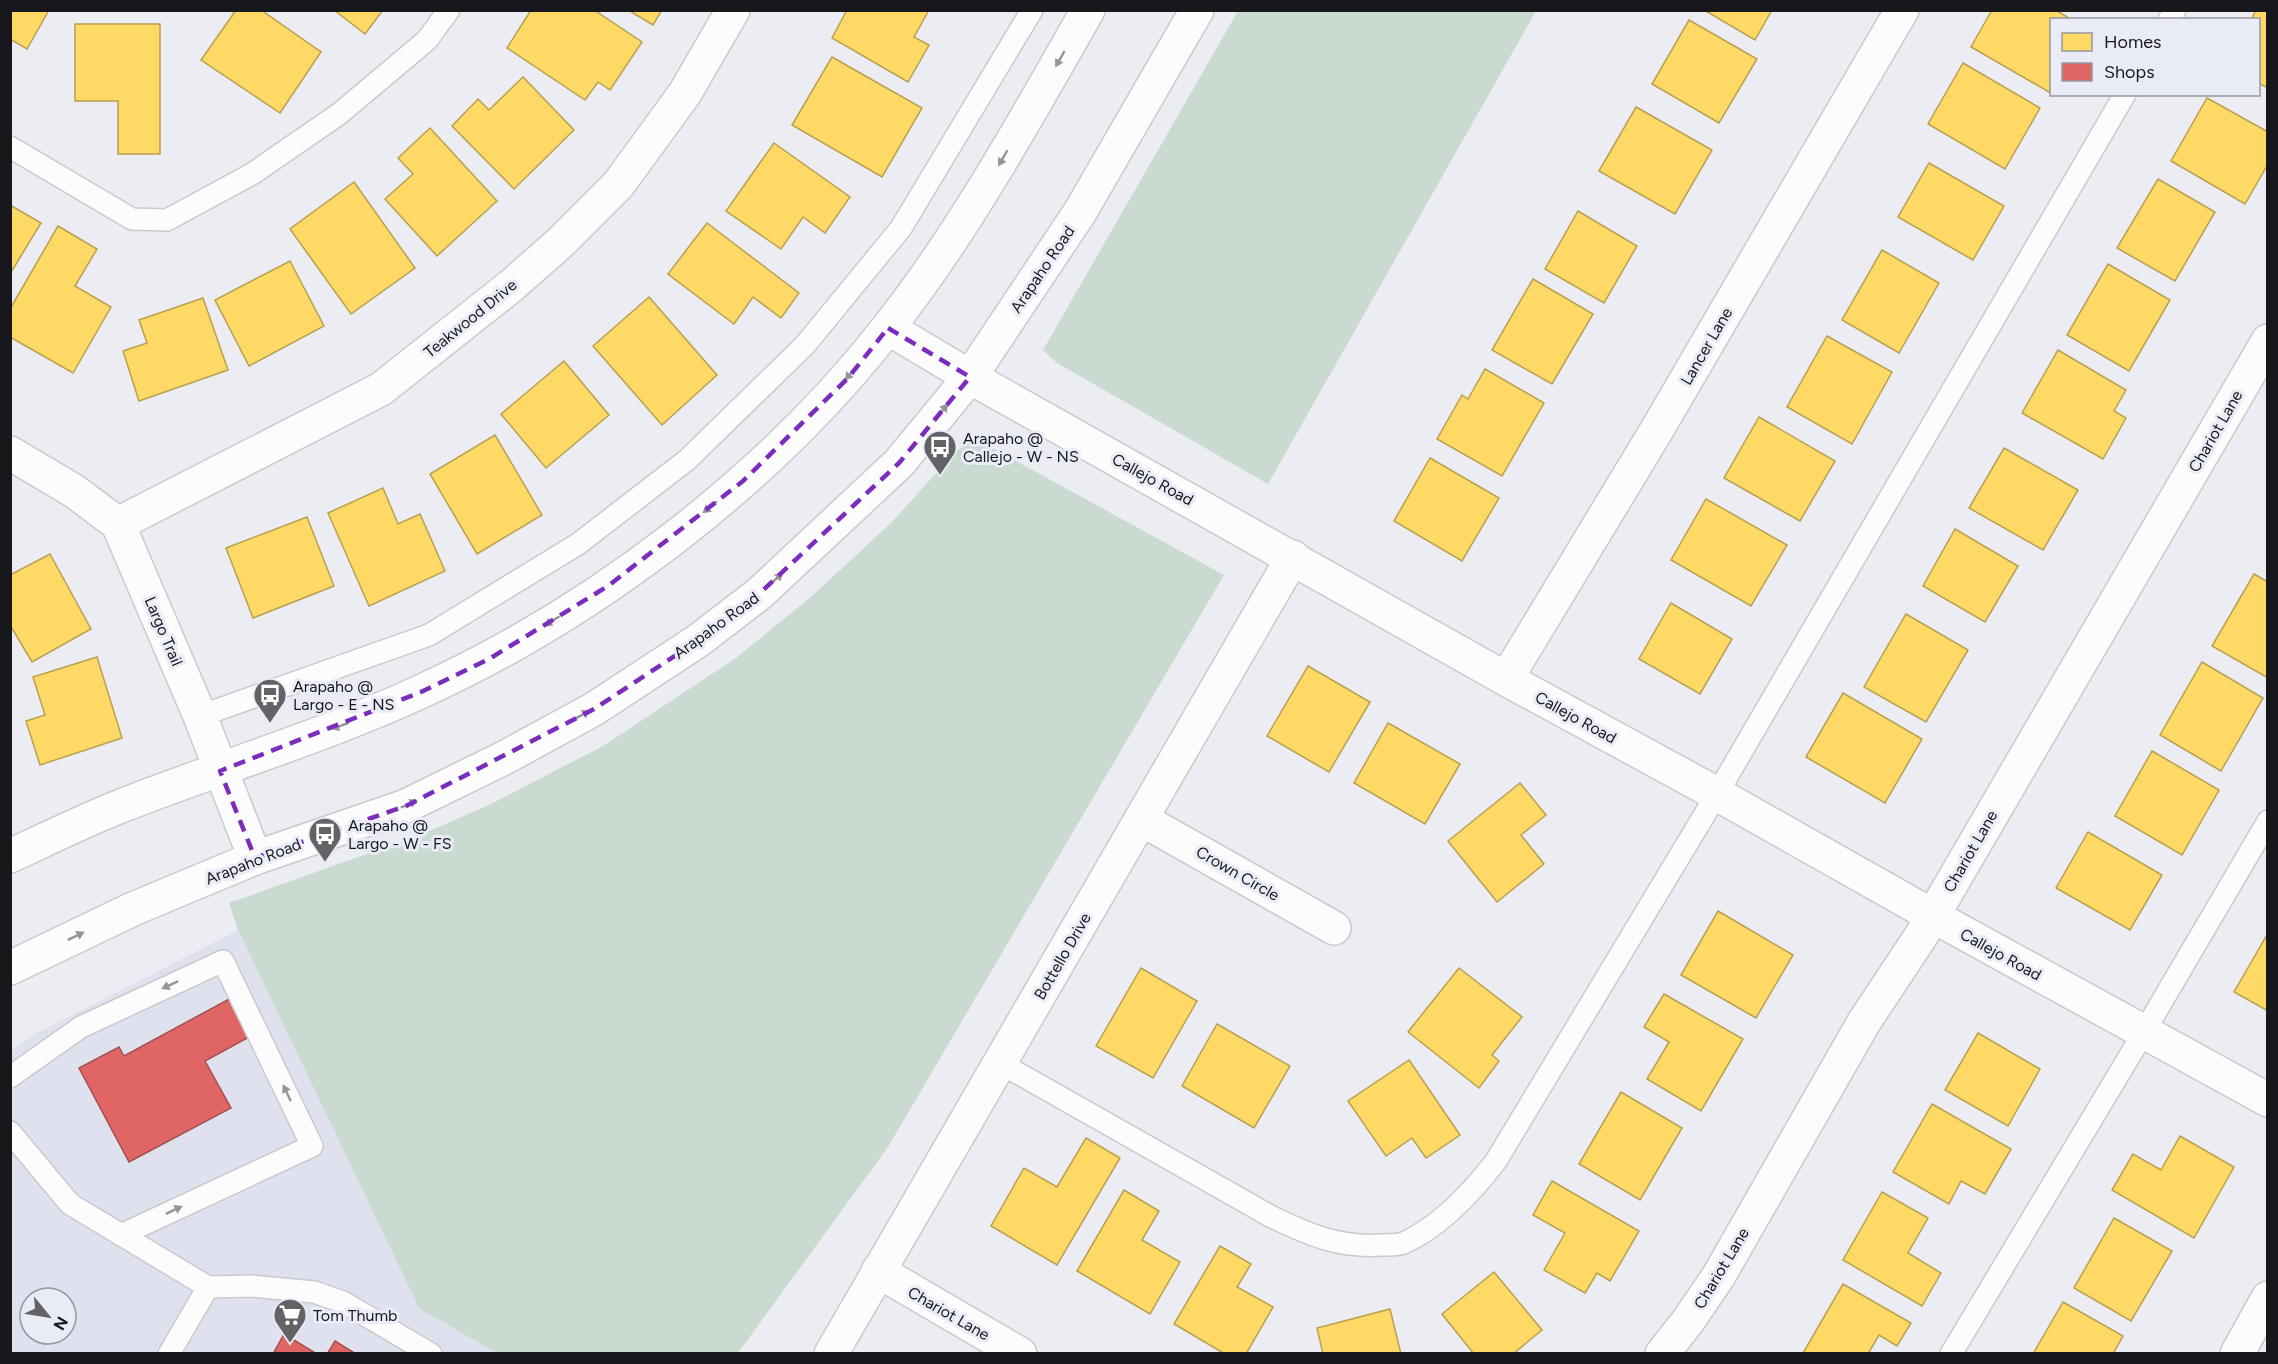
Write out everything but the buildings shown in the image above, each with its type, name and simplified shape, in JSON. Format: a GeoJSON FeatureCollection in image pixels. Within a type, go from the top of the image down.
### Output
{"type":"FeatureCollection","features":[{"type":"Feature","properties":{"kind":"street","name":"Teakwood Drive"},"geometry":{"type":"LineString","coordinates":[[118,524],[381,389],[511,286],[562,241],[618,184],[685,93],[733,10]]}},
{"type":"Feature","properties":{"kind":"street"},"geometry":{"type":"LineString","coordinates":[[10,856],[120,806],[356,721],[489,659],[608,586],[743,481],[808,421],[848,378],[938,260],[994,174],[1088,10]]}},
{"type":"Feature","properties":{"kind":"street","name":"Arapaho Road"},"geometry":{"type":"LineString","coordinates":[[10,968],[133,909],[255,858],[406,806],[455,782],[594,709],[699,640],[760,593],[899,463],[970,377],[1080,212],[1197,10]]}},
{"type":"Feature","properties":{"kind":"street","name":"Lancer Lane"},"geometry":{"type":"LineString","coordinates":[[1506,679],[1661,423],[1902,10]]}},
{"type":"Feature","properties":{"kind":"street","name":"Callejo Road"},"geometry":{"type":"LineString","coordinates":[[888,328],[970,377],[1506,679],[2268,1100]]}},
{"type":"Feature","properties":{"kind":"street","name":"Chariot Lane"},"geometry":{"type":"LineString","coordinates":[[1662,1353],[1688,1321],[1718,1277],[1864,1022],[1932,916],[2268,341]]}},
{"type":"Feature","properties":{"kind":"street"},"geometry":{"type":"LineString","coordinates":[[10,453],[74,491],[118,524]]}},
{"type":"Feature","properties":{"kind":"street","name":"Largo Trail"},"geometry":{"type":"LineString","coordinates":[[118,524],[200,716],[255,858]]}},
{"type":"Feature","properties":{"kind":"street","name":"Bottello Drive"},"geometry":{"type":"LineString","coordinates":[[831,1353],[1293,557]]}},
{"type":"Feature","properties":{"kind":"street","name":"Crown Circle"},"geometry":{"type":"LineString","coordinates":[[1141,819],[1334,928]]}},
{"type":"Feature","properties":{"kind":"street","name":"Chariot Lane"},"geometry":{"type":"LineString","coordinates":[[878,1271],[1020,1353]]}},
{"type":"Feature","properties":{"kind":"street"},"geometry":{"type":"LineString","coordinates":[[2236,1353],[2268,1298]]}},
{"type":"Feature","properties":{"kind":"lane"},"geometry":{"type":"LineString","coordinates":[[10,147],[132,219],[167,220],[252,174],[339,114],[427,40],[450,10]]}},
{"type":"Feature","properties":{"kind":"lane"},"geometry":{"type":"LineString","coordinates":[[200,716],[429,635],[578,544],[687,460],[805,345],[901,228],[1032,10]]}},
{"type":"Feature","properties":{"kind":"lane"},"geometry":{"type":"LineString","coordinates":[[1000,1063],[1272,1217],[1308,1234],[1341,1244],[1371,1246],[1403,1244],[1441,1218],[1473,1191],[1496,1161],[1717,794],[2125,96]]}},
{"type":"Feature","properties":{"kind":"lane"},"geometry":{"type":"LineString","coordinates":[[1951,1353],[2268,821]]}},
{"type":"Feature","properties":{"kind":"lane"},"geometry":{"type":"LineString","coordinates":[[10,1077],[81,1027],[223,961],[312,1146],[121,1235]]}},
{"type":"Feature","properties":{"kind":"lane"},"geometry":{"type":"LineString","coordinates":[[10,1132],[70,1204],[208,1287],[252,1286],[314,1292],[343,1302],[430,1353]]}},
{"type":"Feature","properties":{"kind":"lane"},"geometry":{"type":"LineString","coordinates":[[169,1353],[208,1287]]}},
{"type":"Feature","properties":{"kind":"highlighted area"},"geometry":{"type":"Polygon","coordinates":[[[888,328],[970,377],[899,463],[760,593],[699,640],[594,709],[406,806],[255,858],[220,771],[421,692],[489,659],[608,586],[743,481],[848,378],[888,328]]]}},
{"type":"Feature","properties":{"kind":"shaded area"},"geometry":{"type":"Polygon","coordinates":[[[1238,11],[1536,11],[1268,484],[1057,363],[1043,350],[1238,11]]]}},
{"type":"Feature","properties":{"kind":"shaded area"},"geometry":{"type":"Polygon","coordinates":[[[976,439],[1224,575],[888,1147],[738,1353],[496,1353],[419,1308],[238,930],[229,903],[423,834],[491,804],[603,746],[736,658],[812,596],[892,522],[955,452],[976,439]]]}},
{"type":"Feature","properties":{"kind":"shaded area"},"geometry":{"type":"Polygon","coordinates":[[[238,930],[419,1308],[496,1353],[11,1353],[10,1052],[35,1034],[238,930]]]}},
{"type":"Feature","properties":{"kind":"place","name":"Arapaho @ Callejo - W - NS"},"geometry":{"type":"Point","coordinates":[940,476]}},
{"type":"Feature","properties":{"kind":"place","name":"Arapaho @ Largo - E - NS"},"geometry":{"type":"Point","coordinates":[270,724]}},
{"type":"Feature","properties":{"kind":"place","name":"Arapaho @ Largo - W - FS"},"geometry":{"type":"Point","coordinates":[325,863]}},
{"type":"Feature","properties":{"kind":"place","name":"Tom Thumb"},"geometry":{"type":"Point","coordinates":[290,1344]}}]}
